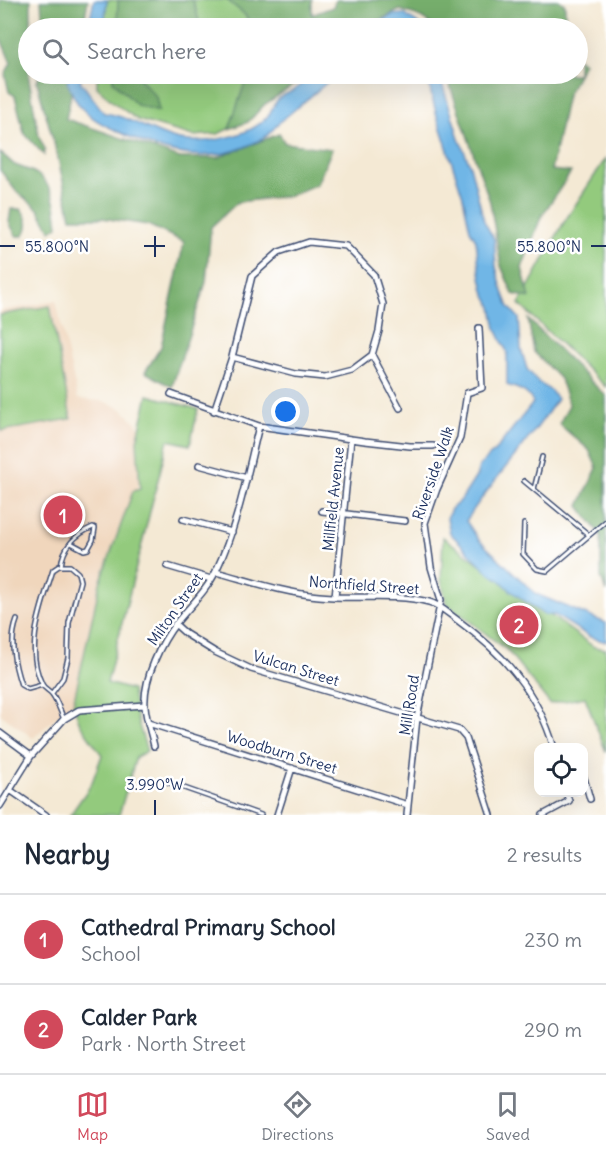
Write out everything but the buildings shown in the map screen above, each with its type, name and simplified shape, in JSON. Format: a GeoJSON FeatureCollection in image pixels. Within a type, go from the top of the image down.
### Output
{"type":"FeatureCollection","features":[{"type":"Feature","properties":{"kind":"street"},"geometry":{"type":"LineString","coordinates":[[214,411],[232,357],[252,276],[279,252],[309,242],[346,246],[374,275],[383,304],[380,331],[372,355],[352,370],[326,377],[296,374],[232,357]]}},
{"type":"Feature","properties":{"kind":"street","name":"Riverside Walk"},"geometry":{"type":"LineString","coordinates":[[441,600],[431,567],[425,523],[437,489],[460,438],[467,393],[482,388],[479,328]]}},
{"type":"Feature","properties":{"kind":"street"},"geometry":{"type":"LineString","coordinates":[[372,355],[400,408]]}},
{"type":"Feature","properties":{"kind":"street"},"geometry":{"type":"LineString","coordinates":[[171,394],[259,426],[410,446],[433,446]]}},
{"type":"Feature","properties":{"kind":"street","name":"Milton Street"},"geometry":{"type":"LineString","coordinates":[[154,746],[144,705],[158,653],[175,624],[204,591],[216,572],[232,532],[259,426]]}},
{"type":"Feature","properties":{"kind":"street","name":"Millfield Avenue"},"geometry":{"type":"LineString","coordinates":[[335,597],[351,439]]}},
{"type":"Feature","properties":{"kind":"street"},"geometry":{"type":"LineString","coordinates":[[200,465],[247,478]]}},
{"type":"Feature","properties":{"kind":"street"},"geometry":{"type":"LineString","coordinates":[[322,512],[405,521]]}},
{"type":"Feature","properties":{"kind":"street"},"geometry":{"type":"LineString","coordinates":[[183,519],[232,532]]}},
{"type":"Feature","properties":{"kind":"street"},"geometry":{"type":"LineString","coordinates":[[167,566],[212,579]]}},
{"type":"Feature","properties":{"kind":"street","name":"Northfield Street"},"geometry":{"type":"LineString","coordinates":[[216,572],[274,588],[319,596],[389,596],[431,602],[482,637],[531,693],[553,743]]}},
{"type":"Feature","properties":{"kind":"street","name":"Mill Road"},"geometry":{"type":"LineString","coordinates":[[407,815],[417,717],[441,600]]}},
{"type":"Feature","properties":{"kind":"street","name":"Vulcan Street"},"geometry":{"type":"LineString","coordinates":[[175,624],[186,634],[215,652],[251,669],[455,728],[464,735],[491,815]]}},
{"type":"Feature","properties":{"kind":"street"},"geometry":{"type":"LineString","coordinates":[[0,806],[31,756],[64,719],[79,710],[144,705]]}},
{"type":"Feature","properties":{"kind":"street","name":"Woodburn Street"},"geometry":{"type":"LineString","coordinates":[[148,723],[408,805]]}},
{"type":"Feature","properties":{"kind":"street"},"geometry":{"type":"LineString","coordinates":[[0,733],[31,756]]}},
{"type":"Feature","properties":{"kind":"street"},"geometry":{"type":"LineString","coordinates":[[277,815],[292,768]]}},
{"type":"Feature","properties":{"kind":"street"},"geometry":{"type":"LineString","coordinates":[[10,790],[46,815]]}},
{"type":"Feature","properties":{"kind":"street"},"geometry":{"type":"LineString","coordinates":[[588,793],[590,800]]}},
{"type":"Feature","properties":{"kind":"street"},"geometry":{"type":"LineString","coordinates":[[543,815],[569,801],[568,797]]}},
{"type":"Feature","properties":{"kind":"lane"},"geometry":{"type":"LineString","coordinates":[[534,489],[542,457]]}},
{"type":"Feature","properties":{"kind":"lane"},"geometry":{"type":"LineString","coordinates":[[524,481],[589,535]]}},
{"type":"Feature","properties":{"kind":"lane"},"geometry":{"type":"LineString","coordinates":[[524,524],[523,554],[537,569],[547,571],[606,521]]}},
{"type":"Feature","properties":{"kind":"lane"},"geometry":{"type":"LineString","coordinates":[[62,566],[65,550],[71,543],[84,531],[94,528],[93,540],[88,549],[84,550],[71,543]]}},
{"type":"Feature","properties":{"kind":"lane"},"geometry":{"type":"LineString","coordinates":[[52,693],[63,678],[68,658],[69,623],[80,581],[78,573],[70,566],[62,566],[53,570],[38,621],[34,649],[42,685],[52,693],[64,719]]}},
{"type":"Feature","properties":{"kind":"lane"},"geometry":{"type":"LineString","coordinates":[[17,620],[13,643],[21,685],[28,689],[42,685]]}},
{"type":"Feature","properties":{"kind":"lane"},"geometry":{"type":"LineString","coordinates":[[166,782],[261,815]]}},
{"type":"Feature","properties":{"kind":"shaded area"},"geometry":{"type":"Polygon","coordinates":[[[56,301],[78,399],[103,401],[120,408],[135,421],[148,442],[134,503],[119,527],[99,583],[86,643],[83,677],[88,704],[70,709],[54,719],[33,738],[0,714],[0,311],[56,301]]]}},
{"type":"Feature","properties":{"kind":"green space"},"geometry":{"type":"Polygon","coordinates":[[[0,0],[31,0],[31,18],[18,18],[18,84],[30,84],[39,137],[45,149],[44,155],[24,133],[15,96],[9,92],[5,74],[11,63],[0,37],[0,0]]]}},
{"type":"Feature","properties":{"kind":"green space"},"geometry":{"type":"Polygon","coordinates":[[[41,0],[88,0],[85,18],[42,18],[41,0]]]}},
{"type":"Feature","properties":{"kind":"green space"},"geometry":{"type":"Polygon","coordinates":[[[107,0],[282,0],[278,18],[105,18],[107,0]]]}},
{"type":"Feature","properties":{"kind":"green space"},"geometry":{"type":"Polygon","coordinates":[[[118,0],[193,0],[198,18],[117,18],[118,0]]]}},
{"type":"Feature","properties":{"kind":"green space"},"geometry":{"type":"Polygon","coordinates":[[[227,0],[312,0],[312,15],[333,7],[336,0],[558,0],[565,4],[565,18],[421,18],[400,10],[384,18],[247,18],[227,0]]]}},
{"type":"Feature","properties":{"kind":"green space"},"geometry":{"type":"Polygon","coordinates":[[[38,84],[73,84],[66,119],[180,158],[217,158],[279,134],[285,143],[332,149],[317,184],[289,196],[238,202],[211,227],[206,282],[172,387],[145,372],[161,347],[184,242],[148,225],[102,218],[71,218],[57,154],[38,84]]]}},
{"type":"Feature","properties":{"kind":"green space"},"geometry":{"type":"Polygon","coordinates":[[[97,84],[262,84],[254,116],[218,134],[193,136],[138,120],[97,87],[97,84]]]}},
{"type":"Feature","properties":{"kind":"green space"},"geometry":{"type":"Polygon","coordinates":[[[116,84],[145,84],[156,97],[159,111],[137,105],[116,84]]]}},
{"type":"Feature","properties":{"kind":"green space"},"geometry":{"type":"Polygon","coordinates":[[[245,84],[295,84],[265,104],[248,122],[229,129],[245,84]]]}},
{"type":"Feature","properties":{"kind":"green space"},"geometry":{"type":"Polygon","coordinates":[[[449,84],[573,84],[567,95],[551,170],[571,172],[541,217],[522,268],[530,298],[513,294],[501,266],[490,202],[449,84]]]}},
{"type":"Feature","properties":{"kind":"green space"},"geometry":{"type":"Polygon","coordinates":[[[0,153],[15,165],[43,179],[51,191],[58,226],[51,231],[38,209],[15,190],[0,170],[0,153]]]}},
{"type":"Feature","properties":{"kind":"green space"},"geometry":{"type":"Polygon","coordinates":[[[606,158],[606,387],[519,304],[563,224],[606,158]]]}},
{"type":"Feature","properties":{"kind":"green space"},"geometry":{"type":"Polygon","coordinates":[[[11,209],[21,209],[25,216],[27,226],[23,236],[16,236],[9,222],[11,209]]]}},
{"type":"Feature","properties":{"kind":"green space"},"geometry":{"type":"Polygon","coordinates":[[[50,306],[71,419],[2,431],[0,422],[0,315],[50,306]]]}},
{"type":"Feature","properties":{"kind":"green space"},"geometry":{"type":"Polygon","coordinates":[[[528,319],[606,396],[606,592],[601,577],[601,535],[579,506],[597,468],[589,450],[559,424],[569,405],[560,379],[534,352],[528,319]]]}},
{"type":"Feature","properties":{"kind":"green space"},"geometry":{"type":"Polygon","coordinates":[[[148,395],[198,409],[190,445],[168,440],[107,683],[132,690],[137,719],[147,751],[136,757],[119,815],[70,815],[91,785],[102,755],[80,724],[73,704],[100,583],[133,491],[140,489],[137,441],[148,395]]]}},
{"type":"Feature","properties":{"kind":"green space"},"geometry":{"type":"Polygon","coordinates":[[[443,537],[594,647],[606,649],[606,752],[585,697],[550,704],[507,650],[446,603],[441,579],[443,537]]]}},
{"type":"Feature","properties":{"kind":"water"},"geometry":{"type":"Polygon","coordinates":[[[94,0],[107,0],[105,18],[90,18],[94,0]]]}},
{"type":"Feature","properties":{"kind":"water"},"geometry":{"type":"Polygon","coordinates":[[[404,14],[410,18],[387,18],[404,14]]]}},
{"type":"Feature","properties":{"kind":"water"},"geometry":{"type":"Polygon","coordinates":[[[68,84],[82,84],[104,113],[122,117],[172,138],[195,141],[222,138],[248,130],[267,117],[279,98],[302,84],[325,84],[265,137],[231,152],[214,155],[181,154],[147,144],[94,119],[74,97],[68,84]]]}},
{"type":"Feature","properties":{"kind":"water"},"geometry":{"type":"Polygon","coordinates":[[[429,84],[442,84],[470,165],[484,221],[494,239],[496,267],[502,289],[509,307],[519,318],[521,349],[527,369],[557,399],[466,521],[479,540],[536,594],[606,623],[606,642],[590,637],[555,615],[544,615],[490,574],[450,533],[447,518],[451,509],[461,500],[477,475],[479,466],[494,452],[533,403],[526,393],[507,385],[507,352],[496,329],[492,307],[484,291],[476,240],[470,230],[463,197],[429,84]]]}},
{"type":"Feature","properties":{"kind":"place","name":"Cathedral Primary School"},"geometry":{"type":"Point","coordinates":[63,515]}},
{"type":"Feature","properties":{"kind":"place","name":"Calder Park"},"geometry":{"type":"Point","coordinates":[519,625]}}]}
